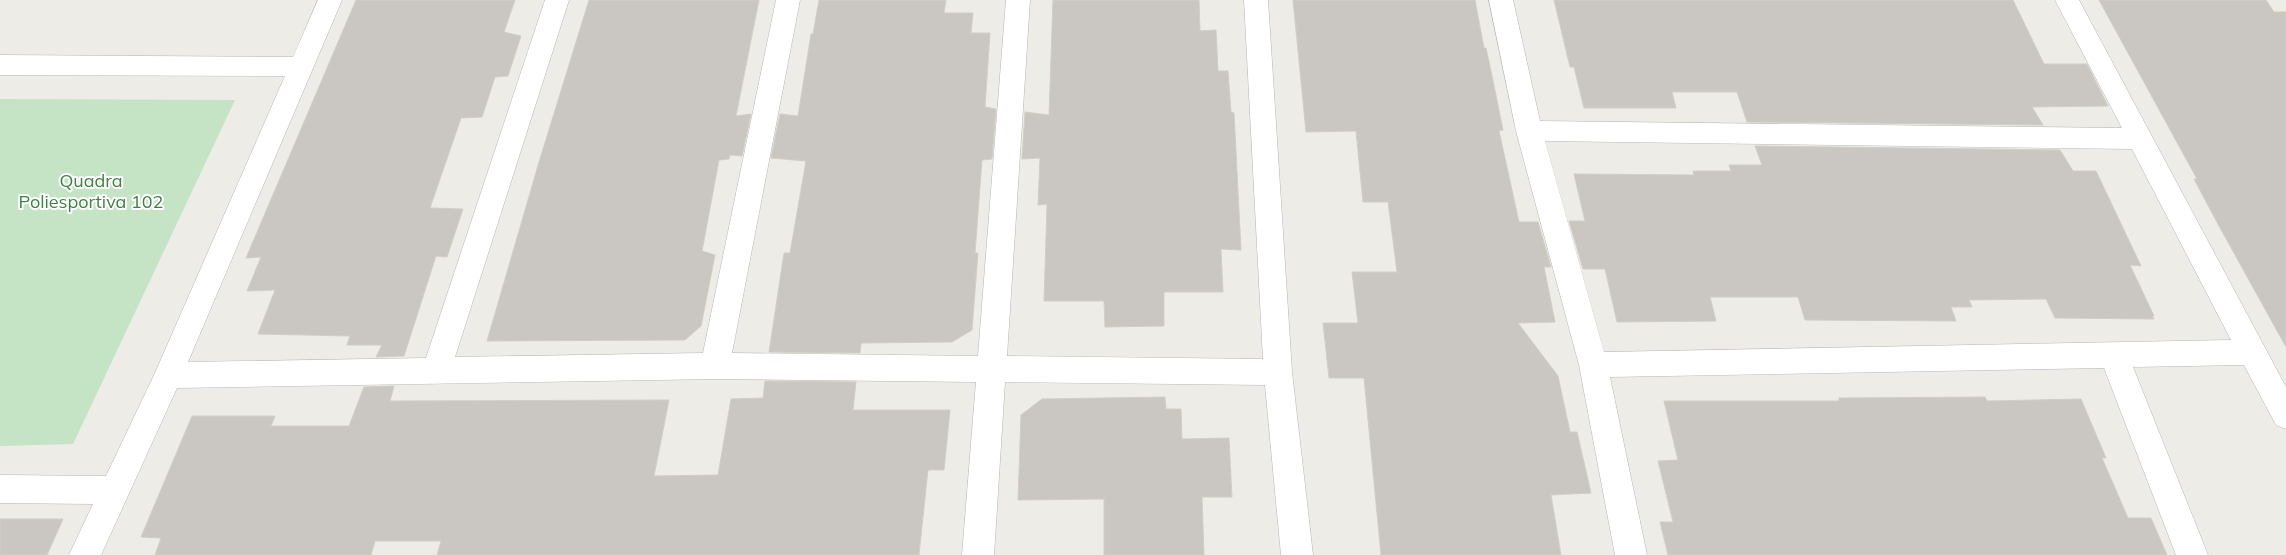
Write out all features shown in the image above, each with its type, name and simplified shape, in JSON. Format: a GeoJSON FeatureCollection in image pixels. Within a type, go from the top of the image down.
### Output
{"type":"FeatureCollection","features":[{"type":"Feature","properties":{"kind":"street"},"geometry":{"type":"LineString","coordinates":[[85,555],[168,375],[330,0]]}},
{"type":"Feature","properties":{"kind":"street"},"geometry":{"type":"LineString","coordinates":[[436,371],[557,0]]}},
{"type":"Feature","properties":{"kind":"street"},"geometry":{"type":"LineString","coordinates":[[715,366],[788,0]]}},
{"type":"Feature","properties":{"kind":"street"},"geometry":{"type":"LineString","coordinates":[[978,555],[1018,0]]}},
{"type":"Feature","properties":{"kind":"street"},"geometry":{"type":"LineString","coordinates":[[1256,0],[1278,372],[1297,555]]}},
{"type":"Feature","properties":{"kind":"street"},"geometry":{"type":"LineString","coordinates":[[1501,0],[1529,131],[1593,365],[1631,555]]}},
{"type":"Feature","properties":{"kind":"street"},"geometry":{"type":"LineString","coordinates":[[2068,0],[2139,140],[2286,416]]}},
{"type":"Feature","properties":{"kind":"street"},"geometry":{"type":"LineString","coordinates":[[0,65],[302,67]]}},
{"type":"Feature","properties":{"kind":"street"},"geometry":{"type":"LineString","coordinates":[[1529,131],[2139,140]]}},
{"type":"Feature","properties":{"kind":"street"},"geometry":{"type":"LineString","coordinates":[[1593,365],[2251,352]]}},
{"type":"Feature","properties":{"kind":"street"},"geometry":{"type":"LineString","coordinates":[[2114,356],[2192,555]]}},
{"type":"Feature","properties":{"kind":"street"},"geometry":{"type":"LineString","coordinates":[[168,375],[715,366],[1278,372]]}},
{"type":"Feature","properties":{"kind":"street"},"geometry":{"type":"LineString","coordinates":[[0,489],[114,490]]}},
{"type":"Feature","properties":{"kind":"green space","name":"Quadra Poliesportiva 102"},"geometry":{"type":"Polygon","coordinates":[[[0,99],[235,100],[73,444],[0,446],[0,99]]]}},
{"type":"Feature","properties":{"kind":"building"},"geometry":{"type":"Polygon","coordinates":[[[356,0],[515,0],[504,32],[521,36],[508,76],[495,77],[482,117],[461,118],[430,208],[463,209],[447,257],[436,256],[404,356],[376,357],[382,345],[347,345],[350,336],[258,334],[275,290],[247,291],[261,257],[246,258],[356,0]]]}},
{"type":"Feature","properties":{"kind":"building"},"geometry":{"type":"Polygon","coordinates":[[[589,0],[759,0],[736,116],[751,114],[742,156],[730,155],[729,159],[719,160],[702,251],[715,255],[701,326],[685,340],[487,341],[539,162],[589,0]]]}},
{"type":"Feature","properties":{"kind":"building"},"geometry":{"type":"Polygon","coordinates":[[[819,0],[946,0],[944,13],[973,13],[971,33],[990,33],[985,107],[996,109],[992,159],[982,160],[975,253],[978,253],[972,330],[952,342],[861,343],[860,353],[769,352],[784,253],[790,253],[806,161],[771,158],[780,114],[798,116],[811,34],[813,34],[819,0]]]}},
{"type":"Feature","properties":{"kind":"building"},"geometry":{"type":"Polygon","coordinates":[[[1053,0],[1199,0],[1200,31],[1216,30],[1218,71],[1228,71],[1231,112],[1234,113],[1241,250],[1221,249],[1223,292],[1164,292],[1164,326],[1105,327],[1104,301],[1044,301],[1047,204],[1038,205],[1040,158],[1022,159],[1025,112],[1049,115],[1053,0]]]}},
{"type":"Feature","properties":{"kind":"building"},"geometry":{"type":"Polygon","coordinates":[[[1293,0],[1475,0],[1503,130],[1499,131],[1519,222],[1538,222],[1551,267],[1544,267],[1555,322],[1518,323],[1558,376],[1570,432],[1577,432],[1591,493],[1551,495],[1561,555],[1381,555],[1364,378],[1329,378],[1323,323],[1358,323],[1352,272],[1397,272],[1388,202],[1363,202],[1356,131],[1306,132],[1293,0]]]}},
{"type":"Feature","properties":{"kind":"building"},"geometry":{"type":"Polygon","coordinates":[[[1554,0],[2013,0],[2044,64],[2087,64],[2108,106],[2032,107],[2043,125],[1747,122],[1737,92],[1672,92],[1676,108],[1584,108],[1574,67],[1570,67],[1554,0]]]}},
{"type":"Feature","properties":{"kind":"building"},"geometry":{"type":"Polygon","coordinates":[[[2099,0],[2266,0],[2274,12],[2286,12],[2286,347],[2219,226],[2194,179],[2197,179],[2099,0]]]}},
{"type":"Feature","properties":{"kind":"building"},"geometry":{"type":"Polygon","coordinates":[[[1755,146],[2060,150],[2073,171],[2096,171],[2141,266],[2130,265],[2154,319],[2055,318],[2046,299],[1969,300],[1972,307],[1951,307],[1956,321],[1805,320],[1798,297],[1710,297],[1716,321],[1617,322],[1605,269],[1583,269],[1569,221],[1585,221],[1574,174],[1694,175],[1693,171],[1731,171],[1729,165],[1762,165],[1755,146]]]}},
{"type":"Feature","properties":{"kind":"building"},"geometry":{"type":"Polygon","coordinates":[[[765,381],[856,382],[853,410],[950,410],[944,470],[928,470],[919,555],[437,555],[441,541],[375,541],[371,555],[155,555],[161,538],[141,537],[192,416],[275,416],[271,426],[349,426],[364,387],[394,386],[390,401],[669,400],[654,476],[718,475],[731,399],[763,398],[765,381]]]}},
{"type":"Feature","properties":{"kind":"building"},"geometry":{"type":"Polygon","coordinates":[[[1165,397],[1166,409],[1181,409],[1182,439],[1229,438],[1232,497],[1202,497],[1204,555],[1104,555],[1104,499],[1018,500],[1021,415],[1042,399],[1165,397]]]}},
{"type":"Feature","properties":{"kind":"building"},"geometry":{"type":"Polygon","coordinates":[[[1985,397],[1987,401],[2081,399],[2106,458],[2102,458],[2128,518],[2151,518],[2167,555],[1668,555],[1660,522],[1673,522],[1658,461],[1678,460],[1664,401],[1839,401],[1839,398],[1985,397]]]}},
{"type":"Feature","properties":{"kind":"building"},"geometry":{"type":"Polygon","coordinates":[[[0,519],[63,519],[47,555],[0,555],[0,519]]]}}]}
